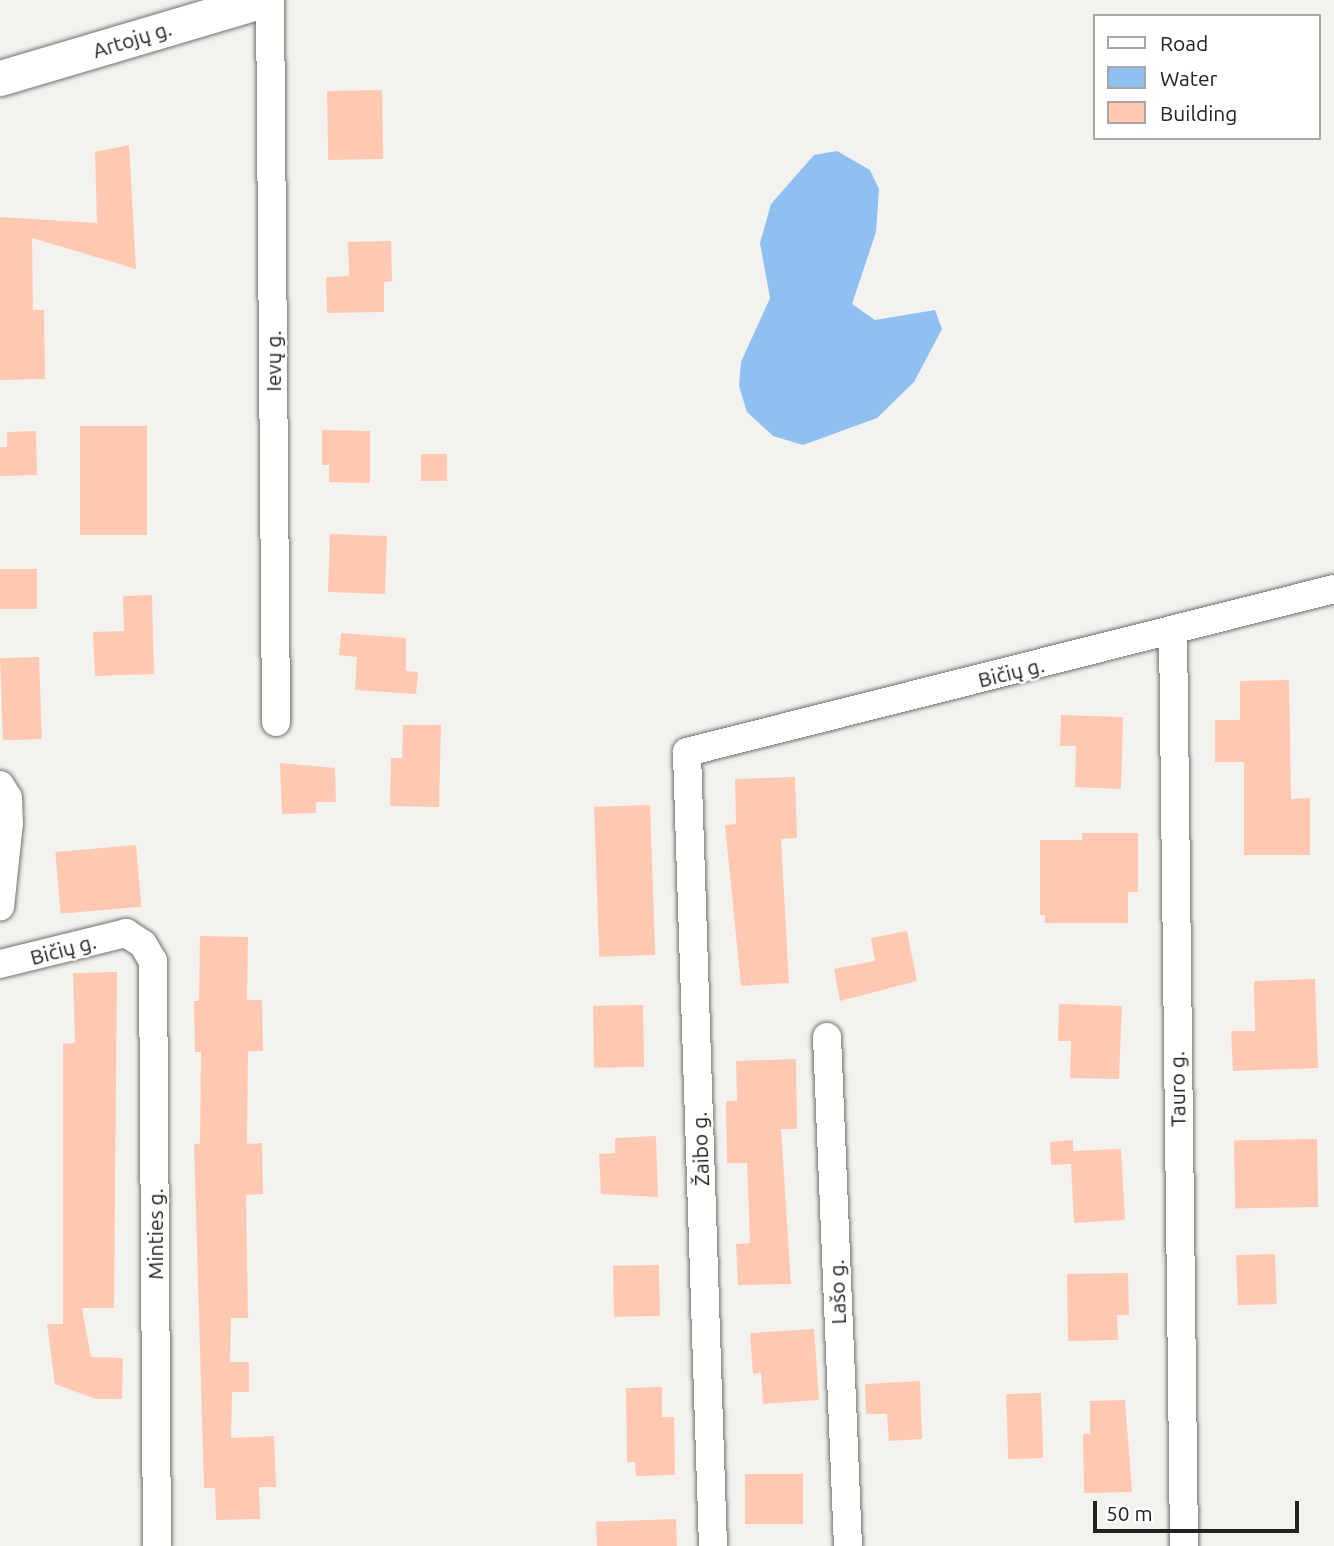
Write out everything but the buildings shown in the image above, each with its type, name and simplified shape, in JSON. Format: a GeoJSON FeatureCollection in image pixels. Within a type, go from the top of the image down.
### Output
{"type":"FeatureCollection","features":[{"type":"Feature","properties":{"kind":"main road","name":"Artojų g."},"geometry":{"type":"LineString","coordinates":[[0,78],[264,0]]}},
{"type":"Feature","properties":{"kind":"street","name":"Ievų g."},"geometry":{"type":"LineString","coordinates":[[270,0],[276,722]]}},
{"type":"Feature","properties":{"kind":"street","name":"Bičių g."},"geometry":{"type":"LineString","coordinates":[[687,752],[1334,589]]}},
{"type":"Feature","properties":{"kind":"street","name":"Tauro g."},"geometry":{"type":"LineString","coordinates":[[1173,631],[1184,1546]]}},
{"type":"Feature","properties":{"kind":"street","name":"Žaibo g."},"geometry":{"type":"LineString","coordinates":[[687,752],[713,1546]]}},
{"type":"Feature","properties":{"kind":"street"},"geometry":{"type":"LineString","coordinates":[[0,785],[8,798],[9,823],[0,907]]}},
{"type":"Feature","properties":{"kind":"street","name":"Bičių g."},"geometry":{"type":"LineString","coordinates":[[0,964],[126,933]]}},
{"type":"Feature","properties":{"kind":"street","name":"Minties g."},"geometry":{"type":"LineString","coordinates":[[126,933],[143,944],[153,961],[157,1546]]}},
{"type":"Feature","properties":{"kind":"street","name":"Lašo g."},"geometry":{"type":"LineString","coordinates":[[827,1037],[848,1546]]}},
{"type":"Feature","properties":{"kind":"water"},"geometry":{"type":"Polygon","coordinates":[[[837,151],[870,170],[879,189],[876,232],[852,304],[875,320],[935,310],[942,329],[914,382],[877,418],[803,445],[773,436],[747,412],[739,386],[741,362],[770,298],[760,243],[771,204],[814,155],[837,151]]]}}]}
